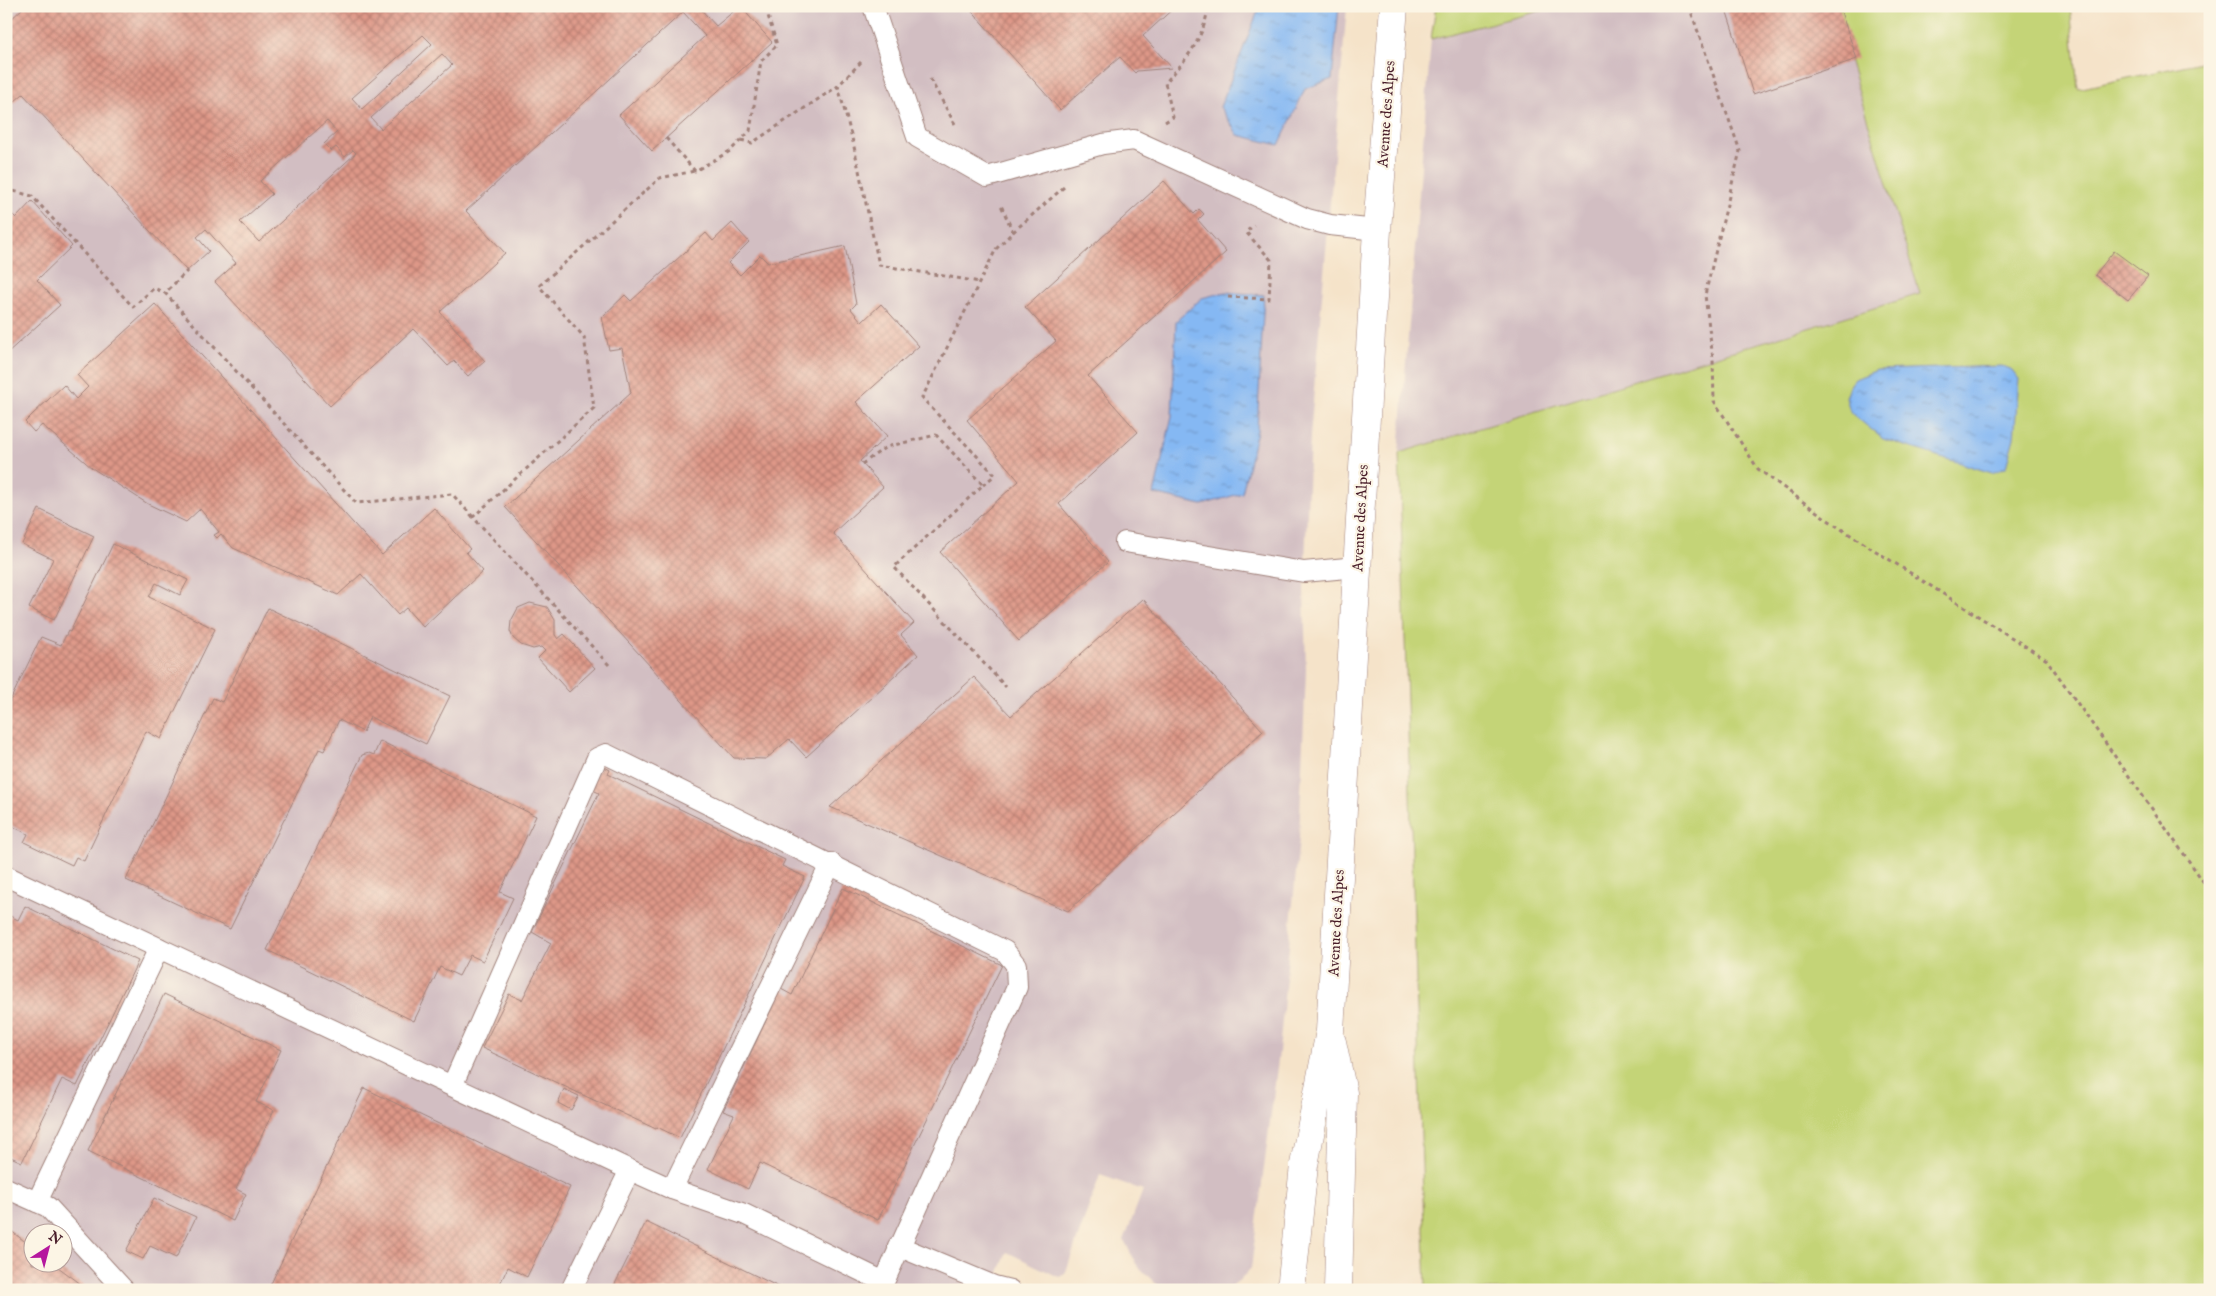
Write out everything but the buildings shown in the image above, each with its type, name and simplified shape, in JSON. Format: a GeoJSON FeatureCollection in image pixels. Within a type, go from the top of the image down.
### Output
{"type":"FeatureCollection","features":[{"type":"Feature","properties":{"kind":"main road","name":"Avenue des Alpes"},"geometry":{"type":"LineString","coordinates":[[1291,1290],[1304,1165],[1330,1031],[1377,230],[1394,6]]}},
{"type":"Feature","properties":{"kind":"main road","name":"Avenue des Alpes"},"geometry":{"type":"LineString","coordinates":[[1330,1031],[1343,1093],[1338,1290]]}},
{"type":"Feature","properties":{"kind":"lane"},"geometry":{"type":"LineString","coordinates":[[873,6],[917,137],[987,177],[1103,144],[1134,140],[1307,219],[1330,225],[1377,230]]}},
{"type":"Feature","properties":{"kind":"lane"},"geometry":{"type":"LineString","coordinates":[[1125,542],[1304,572],[1357,567]]}},
{"type":"Feature","properties":{"kind":"lane"},"geometry":{"type":"LineString","coordinates":[[6,876],[630,1170],[672,1189],[744,1214],[889,1286],[898,1246],[1017,987],[1016,966],[1005,950],[606,754],[597,758],[452,1086]]}},
{"type":"Feature","properties":{"kind":"lane"},"geometry":{"type":"LineString","coordinates":[[672,1189],[831,863]]}},
{"type":"Feature","properties":{"kind":"lane"},"geometry":{"type":"LineString","coordinates":[[37,1202],[159,948]]}},
{"type":"Feature","properties":{"kind":"lane"},"geometry":{"type":"LineString","coordinates":[[571,1290],[630,1170]]}},
{"type":"Feature","properties":{"kind":"lane"},"geometry":{"type":"LineString","coordinates":[[6,1188],[48,1207],[124,1290]]}},
{"type":"Feature","properties":{"kind":"lane"},"geometry":{"type":"LineString","coordinates":[[898,1246],[994,1286],[1010,1290]]}},
{"type":"Feature","properties":{"kind":"path"},"geometry":{"type":"LineString","coordinates":[[473,517],[594,408],[584,337],[539,286],[660,178],[695,171],[719,158],[750,131],[761,61],[777,45],[765,6]]}},
{"type":"Feature","properties":{"kind":"path"},"geometry":{"type":"LineString","coordinates":[[1689,6],[1740,151],[1704,295],[1713,359],[1714,401],[1758,470],[1835,525],[2047,660],[2210,891]]}},
{"type":"Feature","properties":{"kind":"path"},"geometry":{"type":"LineString","coordinates":[[741,140],[752,142],[838,86],[871,51],[886,46]]}},
{"type":"Feature","properties":{"kind":"path"},"geometry":{"type":"LineString","coordinates":[[927,72],[959,131]]}},
{"type":"Feature","properties":{"kind":"path"},"geometry":{"type":"LineString","coordinates":[[838,86],[853,142],[879,266],[980,282]]}},
{"type":"Feature","properties":{"kind":"path"},"geometry":{"type":"LineString","coordinates":[[666,138],[695,171]]}},
{"type":"Feature","properties":{"kind":"path"},"geometry":{"type":"LineString","coordinates":[[987,177],[1013,232],[996,249],[922,398],[995,475],[894,567],[1006,686]]}},
{"type":"Feature","properties":{"kind":"path"},"geometry":{"type":"LineString","coordinates":[[6,189],[32,196],[133,306],[154,288],[165,293],[356,503],[452,494],[609,665]]}},
{"type":"Feature","properties":{"kind":"path"},"geometry":{"type":"LineString","coordinates":[[165,293],[188,270]]}},
{"type":"Feature","properties":{"kind":"path"},"geometry":{"type":"LineString","coordinates":[[862,464],[886,447],[936,434],[983,485]]}},
{"type":"Feature","properties":{"kind":"shaded area"},"geometry":{"type":"Polygon","coordinates":[[[6,6],[1347,6],[1310,436],[1304,589],[1306,671],[1299,839],[1279,1052],[1251,1268],[1241,1279],[1226,1290],[1166,1290],[1155,1283],[1136,1264],[1124,1240],[1143,1190],[1100,1175],[1065,1274],[1059,1277],[1007,1252],[992,1290],[6,1290],[6,6]]]}},
{"type":"Feature","properties":{"kind":"shaded area"},"geometry":{"type":"Polygon","coordinates":[[[1559,6],[1833,6],[1920,294],[1399,453],[1431,39],[1559,6]]]}},
{"type":"Feature","properties":{"kind":"green space"},"geometry":{"type":"Polygon","coordinates":[[[1436,6],[1559,6],[1431,39],[1436,6]]]}},
{"type":"Feature","properties":{"kind":"green space"},"geometry":{"type":"Polygon","coordinates":[[[1833,6],[2070,6],[2078,89],[2210,60],[2210,1290],[1426,1290],[1399,453],[1920,294],[1833,6]]]}},
{"type":"Feature","properties":{"kind":"water"},"geometry":{"type":"Polygon","coordinates":[[[1260,6],[1339,6],[1332,79],[1305,89],[1279,145],[1238,135],[1220,107],[1260,6]]]}},
{"type":"Feature","properties":{"kind":"water"},"geometry":{"type":"Polygon","coordinates":[[[1225,292],[1264,295],[1257,431],[1242,493],[1202,505],[1154,494],[1172,416],[1176,321],[1202,298],[1225,292]]]}},
{"type":"Feature","properties":{"kind":"water"},"geometry":{"type":"Polygon","coordinates":[[[2002,366],[2012,370],[2019,379],[2014,438],[2006,467],[1992,473],[1883,439],[1851,413],[1846,398],[1855,379],[1877,370],[2002,366]]]}}]}
